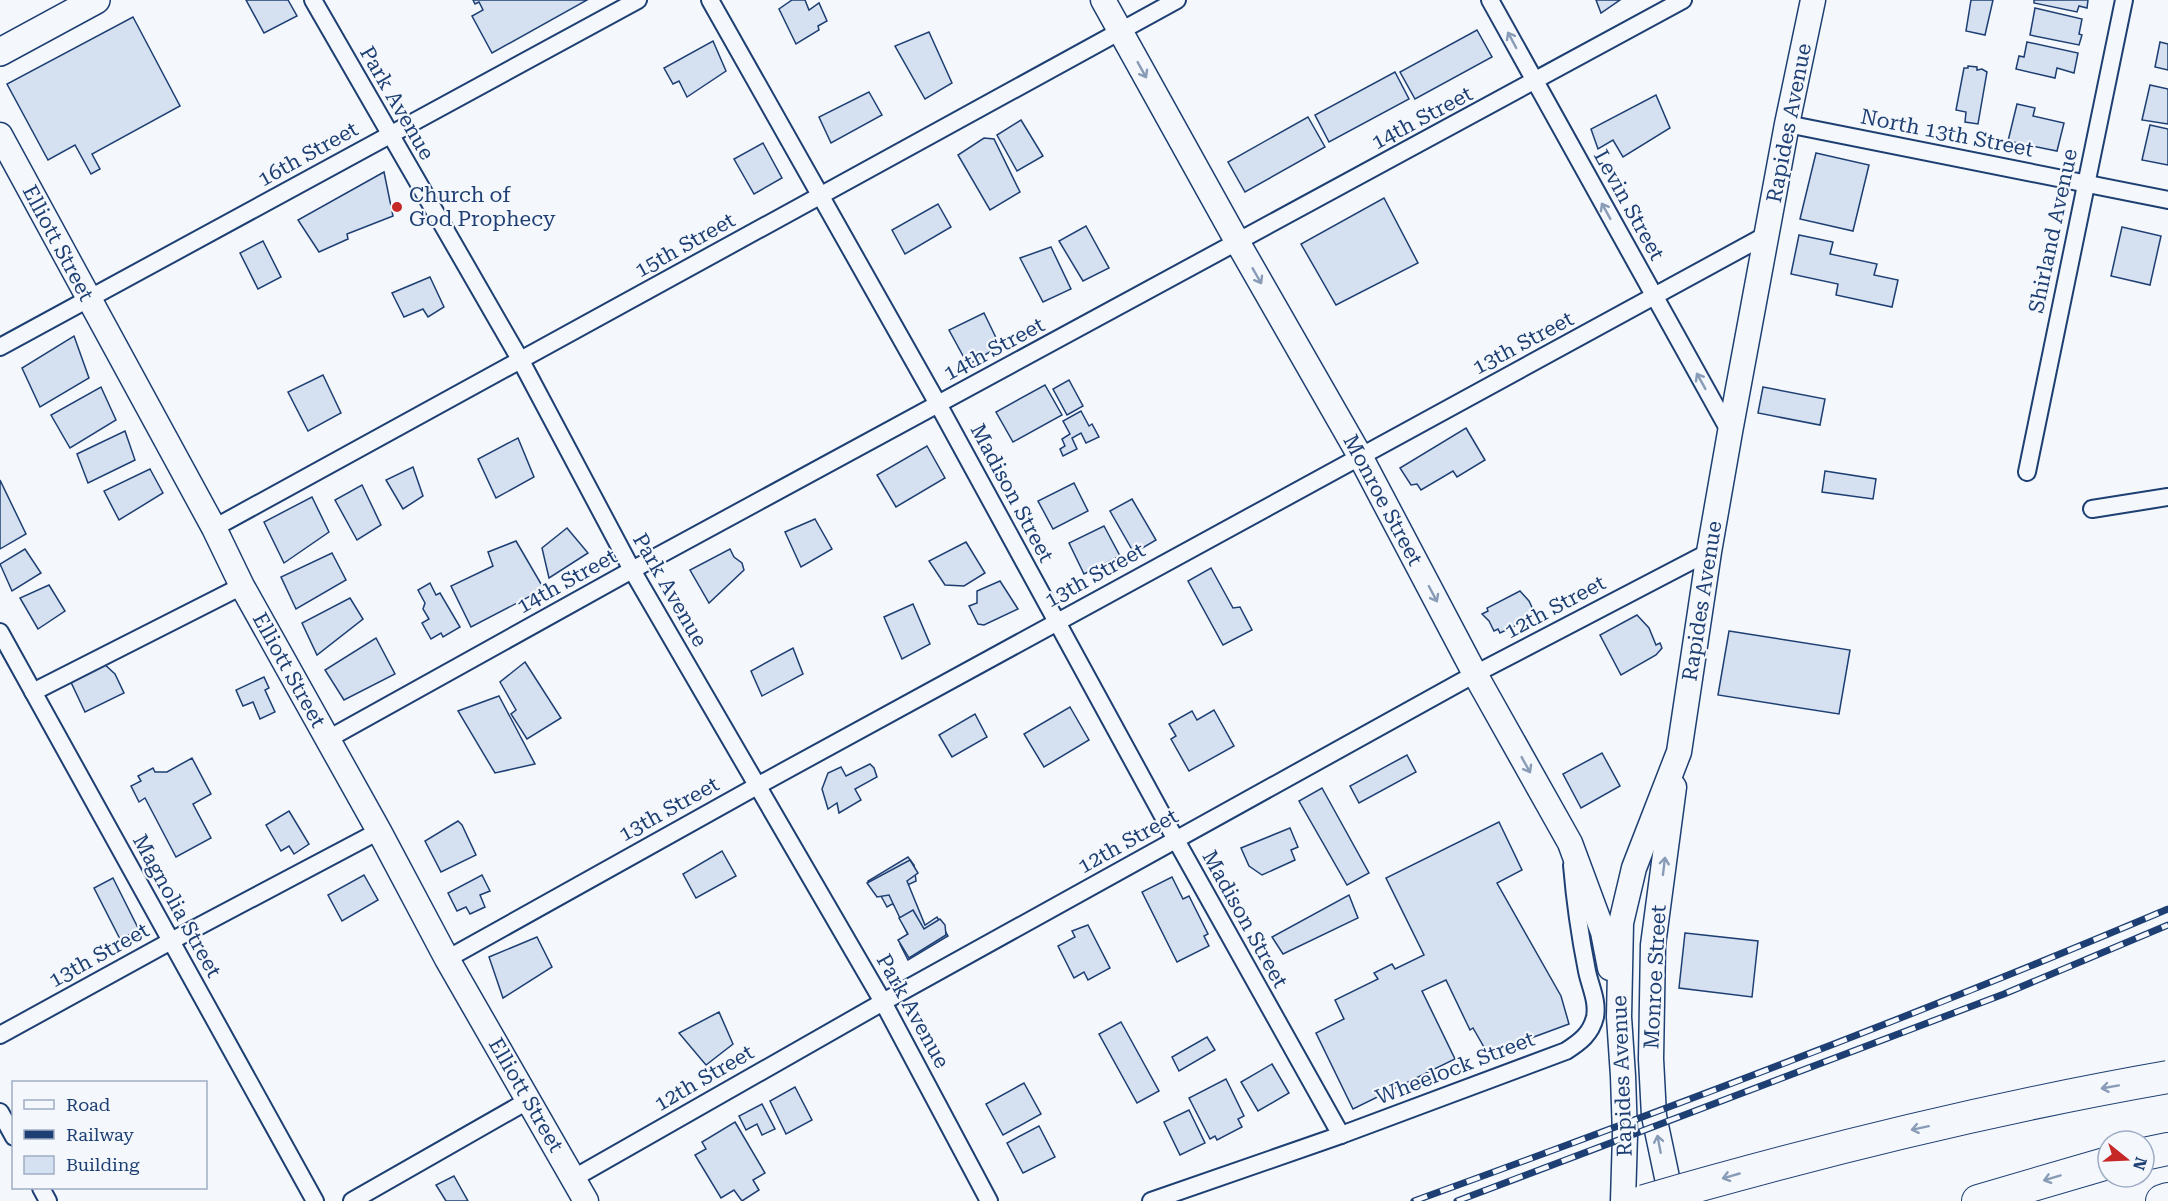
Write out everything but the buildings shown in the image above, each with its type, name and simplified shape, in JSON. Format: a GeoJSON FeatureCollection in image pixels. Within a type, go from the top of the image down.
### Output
{"type":"FeatureCollection","features":[{"type":"Feature","properties":{"kind":"highway"},"geometry":{"type":"LineString","coordinates":[[1644,1201],[1749,1171],[1907,1131],[2095,1090],[2168,1077]]}},
{"type":"Feature","properties":{"kind":"highway"},"geometry":{"type":"LineString","coordinates":[[1978,1201],[2096,1166]]}},
{"type":"Feature","properties":{"kind":"main road"},"geometry":{"type":"LineString","coordinates":[[0,52],[96,0]]}},
{"type":"Feature","properties":{"kind":"main road","name":"Monroe Street"},"geometry":{"type":"LineString","coordinates":[[1103,0],[1360,456],[1475,674],[1570,843],[1603,933],[1619,1017]]}},
{"type":"Feature","properties":{"kind":"main road","name":"Rapides Avenue"},"geometry":{"type":"LineString","coordinates":[[1623,1201],[1624,1111],[1619,1017],[1621,922],[1634,868],[1679,752],[1709,552],[1730,432],[1787,124],[1813,0]]}},
{"type":"Feature","properties":{"kind":"main road","name":"Elliott Street"},"geometry":{"type":"LineString","coordinates":[[0,135],[214,528],[242,586],[379,831],[447,959],[586,1201]]}},
{"type":"Feature","properties":{"kind":"main road","name":"Monroe Street"},"geometry":{"type":"LineString","coordinates":[[1672,1201],[1654,1116],[1651,1059],[1653,945],[1679,752]]}},
{"type":"Feature","properties":{"kind":"street","name":"Park Avenue"},"geometry":{"type":"LineString","coordinates":[[313,0],[521,361],[632,570],[884,1002],[989,1201]]}},
{"type":"Feature","properties":{"kind":"street","name":"16th Street"},"geometry":{"type":"LineString","coordinates":[[0,347],[638,0]]}},
{"type":"Feature","properties":{"kind":"street","name":"Madison Street"},"geometry":{"type":"LineString","coordinates":[[710,0],[822,195],[1176,840],[1341,1135]]}},
{"type":"Feature","properties":{"kind":"street","name":"15th Street"},"geometry":{"type":"LineString","coordinates":[[214,528],[1177,0]]}},
{"type":"Feature","properties":{"kind":"street","name":"Levin Street"},"geometry":{"type":"LineString","coordinates":[[1490,0],[1730,432]]}},
{"type":"Feature","properties":{"kind":"street","name":"14th Street"},"geometry":{"type":"LineString","coordinates":[[328,739],[632,570],[1683,0]]}},
{"type":"Feature","properties":{"kind":"street","name":"Shirland Avenue"},"geometry":{"type":"LineString","coordinates":[[2026,472],[2124,0]]}},
{"type":"Feature","properties":{"kind":"street","name":"North 13th Street"},"geometry":{"type":"LineString","coordinates":[[1787,124],[2168,200]]}},
{"type":"Feature","properties":{"kind":"street","name":"13th Street"},"geometry":{"type":"LineString","coordinates":[[447,959],[757,786],[1768,234]]}},
{"type":"Feature","properties":{"kind":"street"},"geometry":{"type":"LineString","coordinates":[[2092,509],[2168,497]]}},
{"type":"Feature","properties":{"kind":"street","name":"12th Street"},"geometry":{"type":"LineString","coordinates":[[574,1178],[884,1002],[1475,674],[1709,552]]}},
{"type":"Feature","properties":{"kind":"street"},"geometry":{"type":"LineString","coordinates":[[33,692],[242,586]]}},
{"type":"Feature","properties":{"kind":"street","name":"Magnolia Street"},"geometry":{"type":"LineString","coordinates":[[0,632],[315,1201]]}},
{"type":"Feature","properties":{"kind":"street","name":"13th Street"},"geometry":{"type":"LineString","coordinates":[[0,1035],[171,940],[379,831]]}},
{"type":"Feature","properties":{"kind":"street","name":"Wheelock Street"},"geometry":{"type":"LineString","coordinates":[[1151,1201],[1341,1135],[1566,1051],[1581,1042],[1589,1032],[1594,1017],[1595,1003],[1588,978],[1576,909],[1570,843]]}},
{"type":"Feature","properties":{"kind":"street"},"geometry":{"type":"LineString","coordinates":[[352,1201],[529,1100]]}},
{"type":"Feature","properties":{"kind":"street"},"geometry":{"type":"LineString","coordinates":[[0,1112],[12,1133]]}},
{"type":"Feature","properties":{"kind":"railway"},"geometry":{"type":"LineString","coordinates":[[1414,1201],[1793,1060],[2168,909]]}},
{"type":"Feature","properties":{"kind":"railway"},"geometry":{"type":"LineString","coordinates":[[1457,1201],[2004,994],[2168,925]]}},
{"type":"Feature","properties":{"kind":"place","name":"Church of God Prophecy"},"geometry":{"type":"Point","coordinates":[397,207]}}]}
